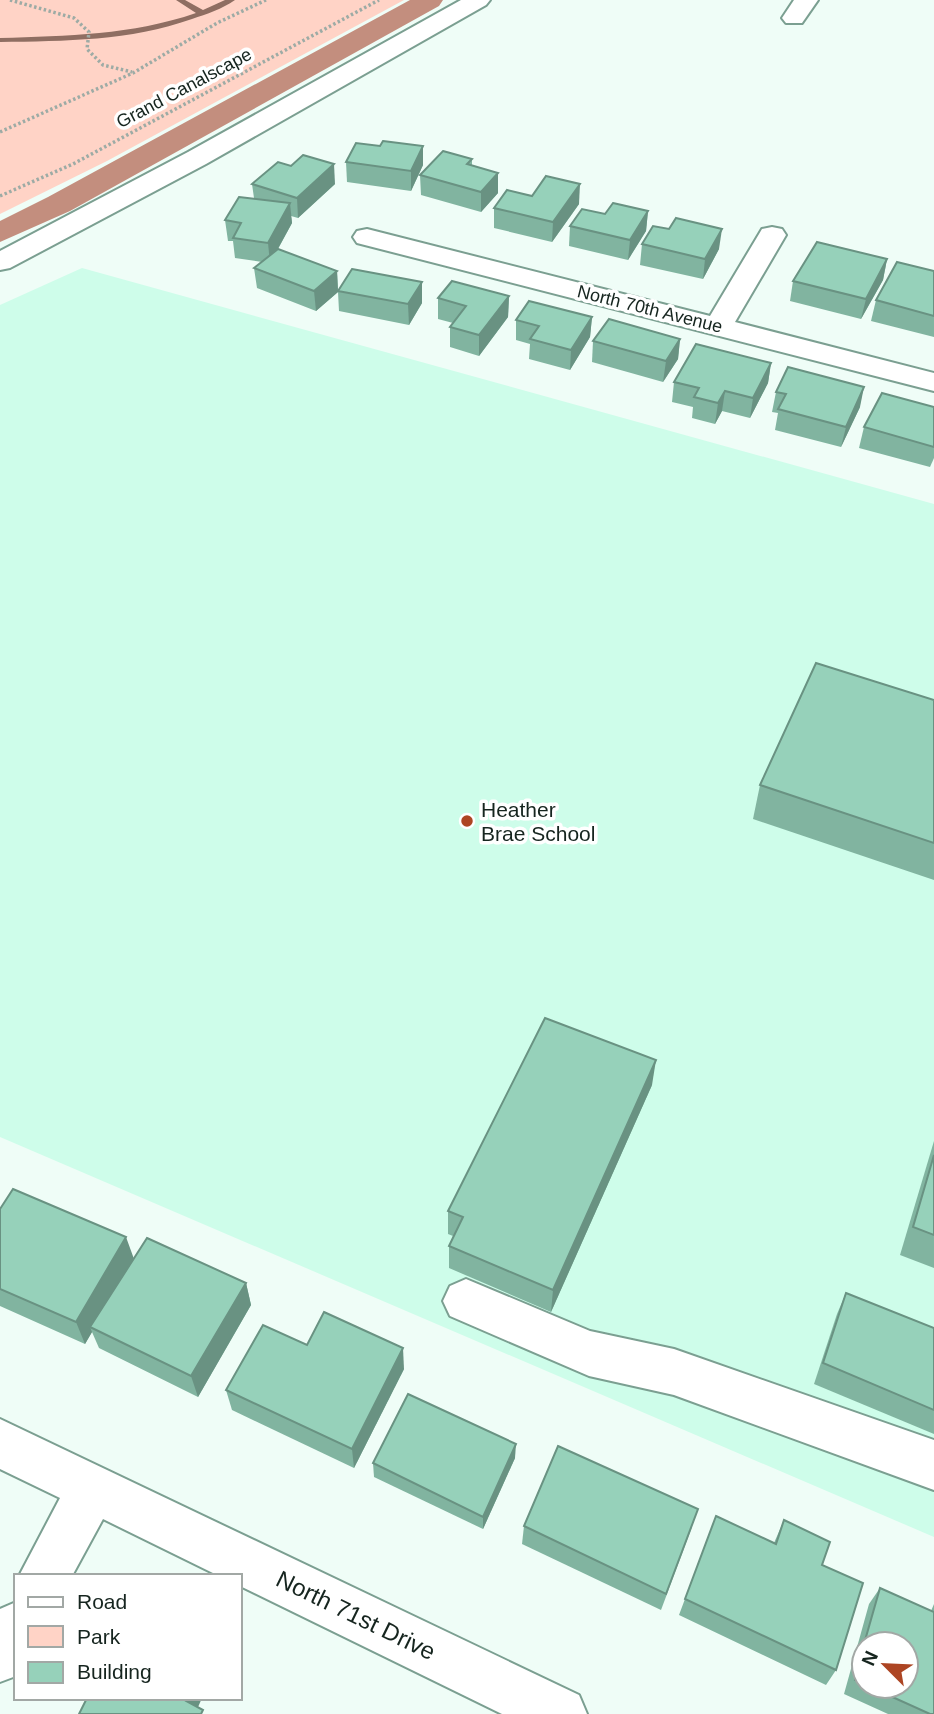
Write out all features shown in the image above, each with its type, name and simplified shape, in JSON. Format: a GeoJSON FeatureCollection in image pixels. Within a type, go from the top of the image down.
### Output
{"type":"FeatureCollection","features":[{"type":"Feature","properties":{"kind":"street"},"geometry":{"type":"LineString","coordinates":[[0,262],[197,158],[478,0]]}},
{"type":"Feature","properties":{"kind":"street"},"geometry":{"type":"LineString","coordinates":[[718,326],[772,235]]}},
{"type":"Feature","properties":{"kind":"street","name":"North 70th Avenue"},"geometry":{"type":"LineString","coordinates":[[367,237],[934,382]]}},
{"type":"Feature","properties":{"kind":"street"},"geometry":{"type":"LineString","coordinates":[[467,1301],[589,1353],[674,1372],[934,1465]]}},
{"type":"Feature","properties":{"kind":"street","name":"North 71st Drive"},"geometry":{"type":"LineString","coordinates":[[0,1443],[560,1714]]}},
{"type":"Feature","properties":{"kind":"street"},"geometry":{"type":"LineString","coordinates":[[45,1574],[93,1488]]}},
{"type":"Feature","properties":{"kind":"street"},"geometry":{"type":"LineString","coordinates":[[0,1656],[14,1632]]}},
{"type":"Feature","properties":{"kind":"path"},"geometry":{"type":"LineString","coordinates":[[10,0],[74,18],[89,32],[87,49],[103,65],[133,72]]}},
{"type":"Feature","properties":{"kind":"path"},"geometry":{"type":"LineString","coordinates":[[0,132],[133,72],[217,23],[266,0]]}},
{"type":"Feature","properties":{"kind":"path","name":"Grand Canalscape"},"geometry":{"type":"LineString","coordinates":[[0,197],[73,164],[379,0]]}},
{"type":"Feature","properties":{"kind":"shaded area","name":"Heather Brae School"},"geometry":{"type":"Polygon","coordinates":[[[82,268],[934,504],[934,1537],[0,1137],[0,305],[82,268]]]}},
{"type":"Feature","properties":{"kind":"green space"},"geometry":{"type":"Polygon","coordinates":[[[0,0],[404,0],[107,161],[0,214],[0,0]]]}},
{"type":"Feature","properties":{"kind":"building"},"geometry":{"type":"Polygon","coordinates":[[[383,141],[423,146],[411,171],[346,162],[356,143],[380,146],[383,141]]]}},
{"type":"Feature","properties":{"kind":"building"},"geometry":{"type":"Polygon","coordinates":[[[443,151],[472,159],[467,164],[498,173],[481,192],[420,175],[443,151]]]}},
{"type":"Feature","properties":{"kind":"building"},"geometry":{"type":"Polygon","coordinates":[[[303,155],[334,164],[297,198],[252,184],[278,162],[291,166],[303,155]]]}},
{"type":"Feature","properties":{"kind":"building"},"geometry":{"type":"Polygon","coordinates":[[[546,176],[580,184],[553,222],[494,208],[507,190],[532,196],[546,176]]]}},
{"type":"Feature","properties":{"kind":"building"},"geometry":{"type":"Polygon","coordinates":[[[239,197],[290,203],[268,243],[233,238],[241,223],[225,220],[239,197]]]}},
{"type":"Feature","properties":{"kind":"building"},"geometry":{"type":"Polygon","coordinates":[[[613,203],[648,211],[630,240],[570,226],[582,209],[605,214],[613,203]]]}},
{"type":"Feature","properties":{"kind":"building"},"geometry":{"type":"Polygon","coordinates":[[[676,218],[722,229],[705,259],[642,244],[653,226],[669,229],[676,218]]]}},
{"type":"Feature","properties":{"kind":"building"},"geometry":{"type":"Polygon","coordinates":[[[817,242],[887,259],[866,299],[793,281],[817,242]]]}},
{"type":"Feature","properties":{"kind":"building"},"geometry":{"type":"Polygon","coordinates":[[[278,249],[337,271],[314,291],[254,268],[278,249]]]}},
{"type":"Feature","properties":{"kind":"building"},"geometry":{"type":"Polygon","coordinates":[[[897,262],[934,271],[934,316],[876,300],[897,262]]]}},
{"type":"Feature","properties":{"kind":"building"},"geometry":{"type":"Polygon","coordinates":[[[352,269],[422,282],[408,304],[338,291],[352,269]]]}},
{"type":"Feature","properties":{"kind":"building"},"geometry":{"type":"Polygon","coordinates":[[[452,281],[509,296],[479,335],[450,327],[466,306],[438,298],[452,281]]]}},
{"type":"Feature","properties":{"kind":"building"},"geometry":{"type":"Polygon","coordinates":[[[529,301],[592,317],[571,350],[530,339],[539,326],[516,320],[529,301]]]}},
{"type":"Feature","properties":{"kind":"building"},"geometry":{"type":"Polygon","coordinates":[[[609,319],[680,339],[666,361],[593,341],[609,319]]]}},
{"type":"Feature","properties":{"kind":"building"},"geometry":{"type":"Polygon","coordinates":[[[696,344],[771,363],[753,398],[725,391],[718,403],[694,397],[699,388],[674,382],[696,344]]]}},
{"type":"Feature","properties":{"kind":"building"},"geometry":{"type":"Polygon","coordinates":[[[788,367],[864,387],[846,427],[778,409],[786,394],[776,392],[788,367]]]}},
{"type":"Feature","properties":{"kind":"building"},"geometry":{"type":"Polygon","coordinates":[[[882,393],[934,407],[934,447],[864,427],[882,393]]]}},
{"type":"Feature","properties":{"kind":"building"},"geometry":{"type":"Polygon","coordinates":[[[816,663],[934,700],[934,843],[760,785],[816,663]]]}},
{"type":"Feature","properties":{"kind":"building"},"geometry":{"type":"Polygon","coordinates":[[[545,1018],[656,1060],[553,1290],[449,1246],[463,1217],[448,1211],[545,1018]]]}},
{"type":"Feature","properties":{"kind":"building"},"geometry":{"type":"Polygon","coordinates":[[[934,1155],[934,1235],[913,1227],[934,1155]]]}},
{"type":"Feature","properties":{"kind":"building"},"geometry":{"type":"Polygon","coordinates":[[[13,1189],[126,1237],[76,1322],[0,1289],[0,1209],[13,1189]]]}},
{"type":"Feature","properties":{"kind":"building"},"geometry":{"type":"Polygon","coordinates":[[[147,1238],[246,1283],[191,1376],[90,1327],[147,1238]]]}},
{"type":"Feature","properties":{"kind":"building"},"geometry":{"type":"Polygon","coordinates":[[[846,1293],[934,1328],[934,1410],[823,1363],[846,1293]]]}},
{"type":"Feature","properties":{"kind":"building"},"geometry":{"type":"Polygon","coordinates":[[[324,1312],[403,1348],[352,1449],[226,1390],[263,1325],[307,1345],[324,1312]]]}},
{"type":"Feature","properties":{"kind":"building"},"geometry":{"type":"Polygon","coordinates":[[[408,1394],[516,1444],[483,1517],[373,1463],[408,1394]]]}},
{"type":"Feature","properties":{"kind":"building"},"geometry":{"type":"Polygon","coordinates":[[[558,1446],[698,1509],[666,1594],[524,1526],[558,1446]]]}},
{"type":"Feature","properties":{"kind":"building"},"geometry":{"type":"Polygon","coordinates":[[[716,1516],[776,1544],[784,1520],[830,1542],[822,1565],[863,1583],[836,1670],[685,1599],[716,1516]]]}},
{"type":"Feature","properties":{"kind":"building"},"geometry":{"type":"Polygon","coordinates":[[[880,1588],[934,1612],[934,1714],[899,1700],[920,1700],[920,1630],[868,1630],[880,1588]]]}},
{"type":"Feature","properties":{"kind":"building"},"geometry":{"type":"Polygon","coordinates":[[[86,1700],[187,1700],[203,1710],[201,1714],[79,1714],[86,1700]]]}},
{"type":"Feature","properties":{"kind":"waterway"},"geometry":{"type":"LineString","coordinates":[[180,0],[203,13]]}},
{"type":"Feature","properties":{"kind":"waterway"},"geometry":{"type":"LineString","coordinates":[[203,13],[231,0]]}},
{"type":"Feature","properties":{"kind":"waterway"},"geometry":{"type":"LineString","coordinates":[[0,233],[59,204],[430,0]]}},
{"type":"Feature","properties":{"kind":"waterway"},"geometry":{"type":"LineString","coordinates":[[0,40],[119,34],[147,30],[203,13]]}},
{"type":"Feature","properties":{"kind":"place","name":"Heather Brae School"},"geometry":{"type":"Point","coordinates":[467,821]}}]}
